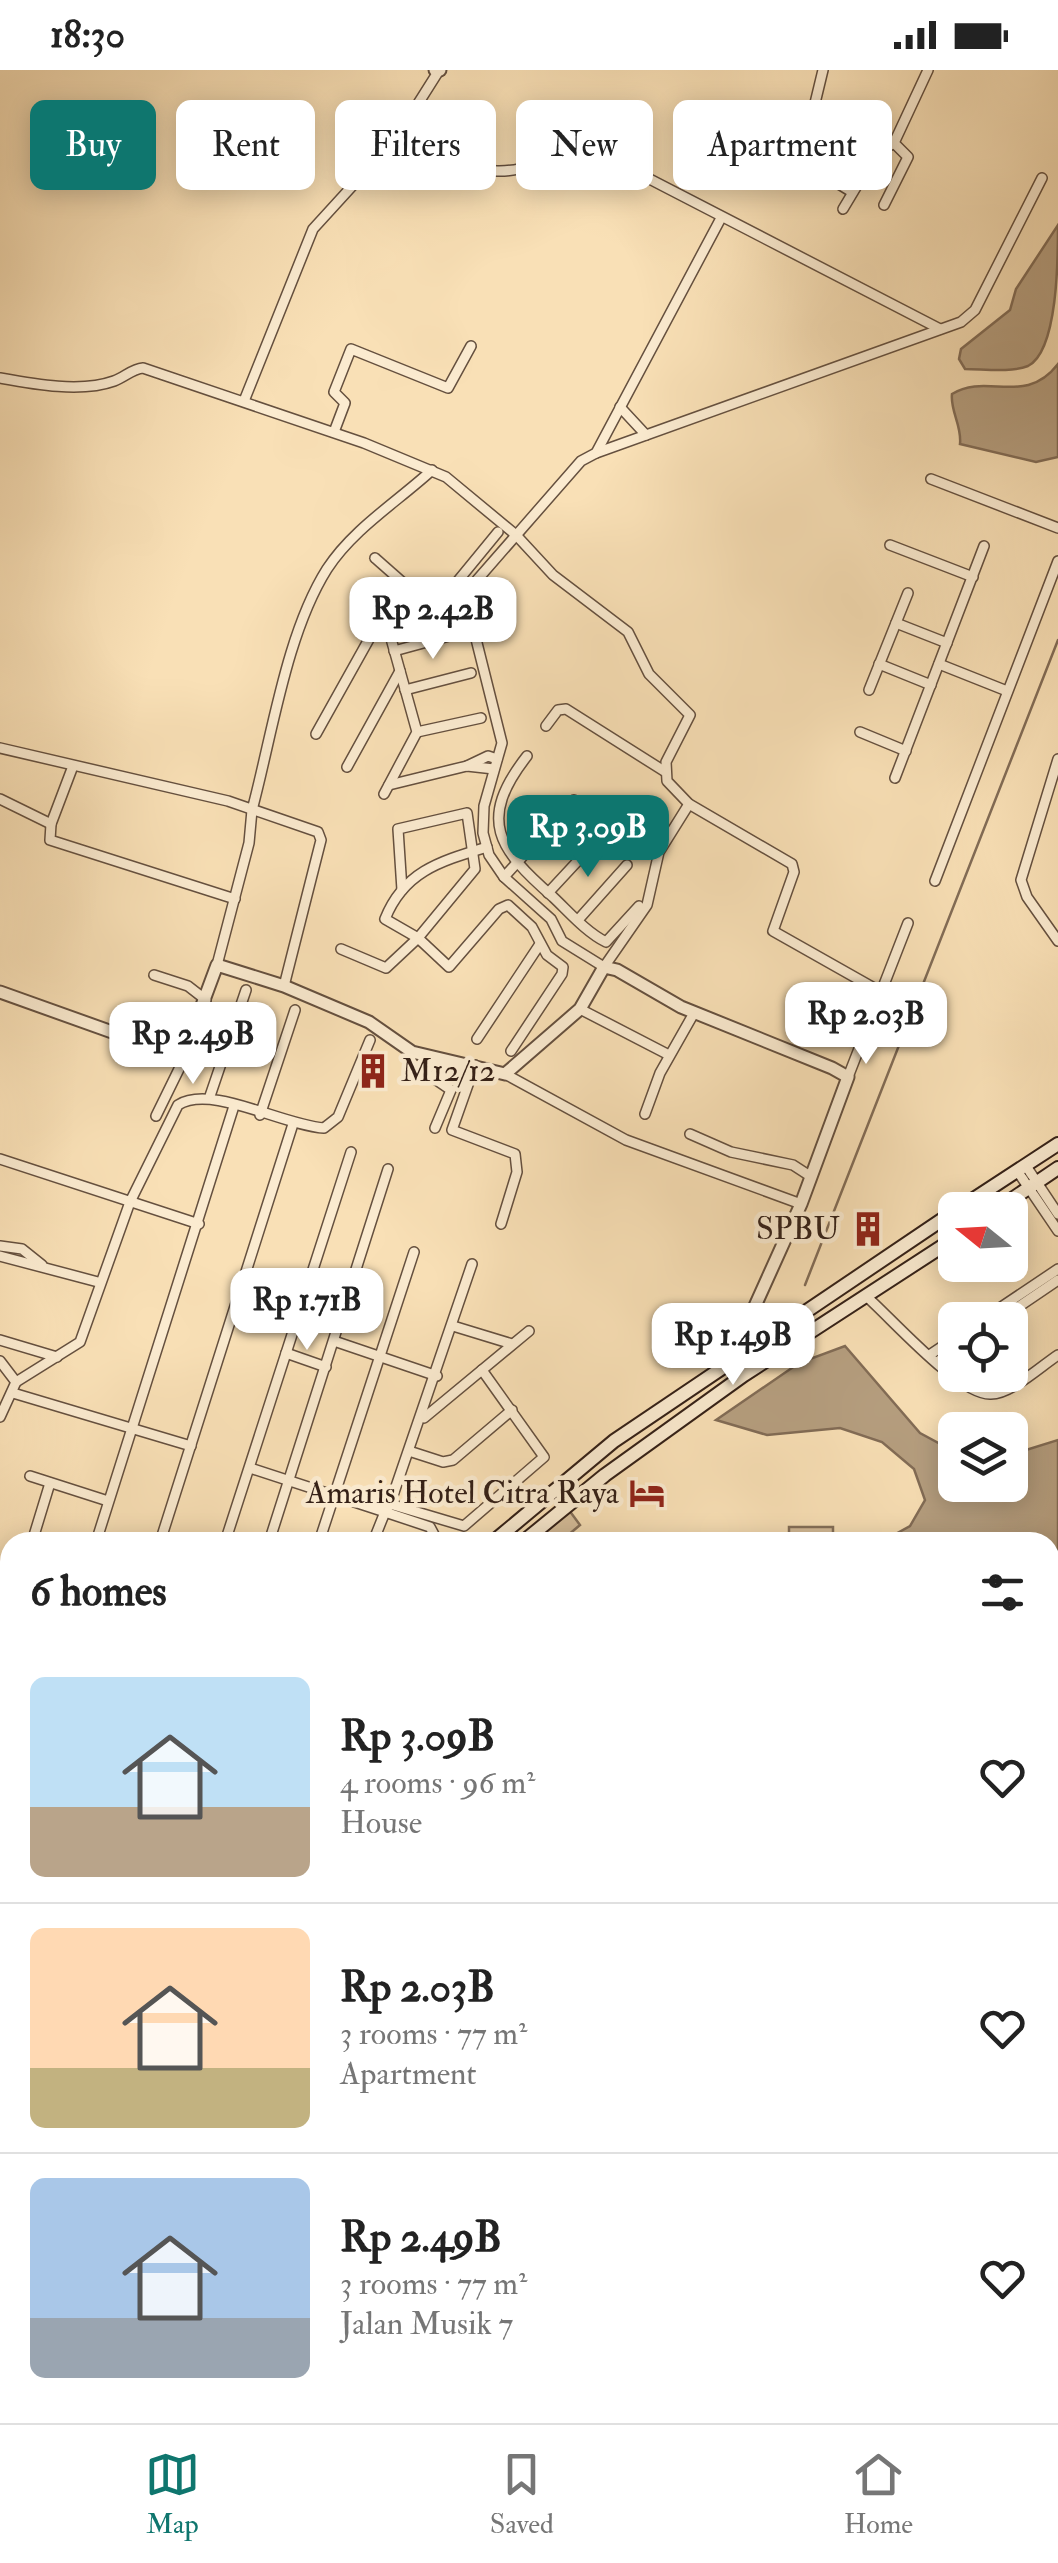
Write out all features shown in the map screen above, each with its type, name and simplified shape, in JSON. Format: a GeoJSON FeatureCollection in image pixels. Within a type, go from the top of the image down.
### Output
{"type":"FeatureCollection","features":[{"type":"Feature","properties":{"kind":"main road"},"geometry":{"type":"LineString","coordinates":[[985,1192],[1058,1144]]}},
{"type":"Feature","properties":{"kind":"main road"},"geometry":{"type":"LineString","coordinates":[[1023,1192],[1058,1168]]}},
{"type":"Feature","properties":{"kind":"main road"},"geometry":{"type":"LineString","coordinates":[[503,1532],[569,1475],[938,1222]]}},
{"type":"Feature","properties":{"kind":"main road"},"geometry":{"type":"LineString","coordinates":[[911,1240],[924,1258]]}},
{"type":"Feature","properties":{"kind":"main road"},"geometry":{"type":"LineString","coordinates":[[535,1532],[744,1375],[938,1249]]}},
{"type":"Feature","properties":{"kind":"main road"},"geometry":{"type":"LineString","coordinates":[[648,1420],[660,1438]]}},
{"type":"Feature","properties":{"kind":"street"},"geometry":{"type":"LineString","coordinates":[[822,70],[801,160],[852,192],[842,209]]}},
{"type":"Feature","properties":{"kind":"street"},"geometry":{"type":"LineString","coordinates":[[884,205],[908,157],[894,143],[928,70]]}},
{"type":"Feature","properties":{"kind":"street"},"geometry":{"type":"LineString","coordinates":[[421,100],[438,71]]}},
{"type":"Feature","properties":{"kind":"street"},"geometry":{"type":"LineString","coordinates":[[496,171],[518,168],[563,151],[605,156],[940,330]]}},
{"type":"Feature","properties":{"kind":"street"},"geometry":{"type":"LineString","coordinates":[[848,1077],[694,1012],[604,967],[562,941],[552,919],[504,877],[487,848],[484,806],[496,764],[500,721],[467,603],[476,580],[581,461],[940,330],[975,310],[1042,178]]}},
{"type":"Feature","properties":{"kind":"street"},"geometry":{"type":"LineString","coordinates":[[244,401],[280,302],[314,229],[349,190]]}},
{"type":"Feature","properties":{"kind":"street"},"geometry":{"type":"LineString","coordinates":[[596,453],[721,218]]}},
{"type":"Feature","properties":{"kind":"street"},"geometry":{"type":"LineString","coordinates":[[334,432],[345,403],[334,392],[351,349],[448,388],[472,346]]}},
{"type":"Feature","properties":{"kind":"street"},"geometry":{"type":"LineString","coordinates":[[0,378],[43,385],[87,385],[114,381],[144,368],[334,432],[432,470],[458,485],[516,534],[553,575],[628,632],[649,674],[690,715],[664,771]]}},
{"type":"Feature","properties":{"kind":"street"},"geometry":{"type":"LineString","coordinates":[[620,408],[646,435]]}},
{"type":"Feature","properties":{"kind":"street"},"geometry":{"type":"LineString","coordinates":[[0,992],[168,1052],[188,1043],[217,965],[249,843],[252,810],[306,614],[327,570],[359,530],[432,470]]}},
{"type":"Feature","properties":{"kind":"street"},"geometry":{"type":"LineString","coordinates":[[931,478],[1058,528]]}},
{"type":"Feature","properties":{"kind":"street"},"geometry":{"type":"LineString","coordinates":[[316,734],[385,617],[443,599],[498,532]]}},
{"type":"Feature","properties":{"kind":"street"},"geometry":{"type":"LineString","coordinates":[[890,544],[972,576]]}},
{"type":"Feature","properties":{"kind":"street"},"geometry":{"type":"LineString","coordinates":[[895,778],[984,546]]}},
{"type":"Feature","properties":{"kind":"street"},"geometry":{"type":"LineString","coordinates":[[374,558],[426,603]]}},
{"type":"Feature","properties":{"kind":"street"},"geometry":{"type":"LineString","coordinates":[[934,881],[1058,561]]}},
{"type":"Feature","properties":{"kind":"street"},"geometry":{"type":"LineString","coordinates":[[869,690],[908,593]]}},
{"type":"Feature","properties":{"kind":"street"},"geometry":{"type":"LineString","coordinates":[[366,602],[385,617],[416,732],[387,789],[488,756],[496,764]]}},
{"type":"Feature","properties":{"kind":"street"},"geometry":{"type":"LineString","coordinates":[[896,623],[947,643]]}},
{"type":"Feature","properties":{"kind":"street"},"geometry":{"type":"LineString","coordinates":[[394,651],[460,633]]}},
{"type":"Feature","properties":{"kind":"street"},"geometry":{"type":"LineString","coordinates":[[879,664],[931,685]]}},
{"type":"Feature","properties":{"kind":"street"},"geometry":{"type":"LineString","coordinates":[[939,664],[1007,692]]}},
{"type":"Feature","properties":{"kind":"street"},"geometry":{"type":"LineString","coordinates":[[347,767],[400,671]]}},
{"type":"Feature","properties":{"kind":"street"},"geometry":{"type":"LineString","coordinates":[[405,690],[471,673]]}},
{"type":"Feature","properties":{"kind":"street"},"geometry":{"type":"LineString","coordinates":[[546,726],[558,710],[566,709],[664,771],[676,795],[792,864],[794,872],[772,923],[778,936],[881,992]]}},
{"type":"Feature","properties":{"kind":"street"},"geometry":{"type":"LineString","coordinates":[[416,732],[481,718]]}},
{"type":"Feature","properties":{"kind":"street"},"geometry":{"type":"LineString","coordinates":[[860,732],[906,751]]}},
{"type":"Feature","properties":{"kind":"street"},"geometry":{"type":"LineString","coordinates":[[0,748],[310,828],[321,840],[284,986]]}},
{"type":"Feature","properties":{"kind":"street"},"geometry":{"type":"LineString","coordinates":[[527,756],[504,786],[497,826],[516,864],[606,942],[639,906]]}},
{"type":"Feature","properties":{"kind":"street"},"geometry":{"type":"LineString","coordinates":[[1058,758],[1021,880],[1027,898],[1058,941]]}},
{"type":"Feature","properties":{"kind":"street"},"geometry":{"type":"LineString","coordinates":[[73,766],[51,824],[50,840],[235,899]]}},
{"type":"Feature","properties":{"kind":"street"},"geometry":{"type":"LineString","coordinates":[[0,799],[51,824]]}},
{"type":"Feature","properties":{"kind":"street"},"geometry":{"type":"LineString","coordinates":[[504,877],[574,800]]}},
{"type":"Feature","properties":{"kind":"street"},"geometry":{"type":"LineString","coordinates":[[505,1074],[580,1009],[647,905],[660,852],[690,804]]}},
{"type":"Feature","properties":{"kind":"street"},"geometry":{"type":"LineString","coordinates":[[341,949],[386,968],[418,938],[475,869],[470,818],[463,812],[398,829],[402,890]]}},
{"type":"Feature","properties":{"kind":"street"},"geometry":{"type":"LineString","coordinates":[[548,894],[600,836]]}},
{"type":"Feature","properties":{"kind":"street"},"geometry":{"type":"LineString","coordinates":[[487,848],[427,864],[402,890],[385,919],[418,938],[449,966],[498,909],[508,905],[532,927],[540,944],[563,967],[562,974],[511,1051]]}},
{"type":"Feature","properties":{"kind":"street"},"geometry":{"type":"LineString","coordinates":[[578,920],[627,866]]}},
{"type":"Feature","properties":{"kind":"street"},"geometry":{"type":"LineString","coordinates":[[760,1343],[752,1320],[755,1306],[801,1204],[908,923]]}},
{"type":"Feature","properties":{"kind":"street"},"geometry":{"type":"LineString","coordinates":[[477,1039],[540,944]]}},
{"type":"Feature","properties":{"kind":"street"},"geometry":{"type":"LineString","coordinates":[[217,965],[284,986],[369,1022],[412,1052],[505,1074],[626,1140],[801,1204]]}},
{"type":"Feature","properties":{"kind":"street"},"geometry":{"type":"LineString","coordinates":[[154,975],[188,986],[206,1000]]}},
{"type":"Feature","properties":{"kind":"street"},"geometry":{"type":"LineString","coordinates":[[210,1096],[246,990]]}},
{"type":"Feature","properties":{"kind":"street"},"geometry":{"type":"LineString","coordinates":[[580,1009],[669,1055]]}},
{"type":"Feature","properties":{"kind":"street"},"geometry":{"type":"LineString","coordinates":[[260,1115],[296,1010]]}},
{"type":"Feature","properties":{"kind":"street"},"geometry":{"type":"LineString","coordinates":[[645,1114],[669,1055],[694,1012]]}},
{"type":"Feature","properties":{"kind":"street"},"geometry":{"type":"LineString","coordinates":[[0,1417],[14,1388],[80,1342],[98,1282],[130,1202],[178,1105],[210,1096],[260,1115],[324,1128],[338,1117],[370,1040]]}},
{"type":"Feature","properties":{"kind":"street"},"geometry":{"type":"LineString","coordinates":[[156,1116],[180,1066],[179,1050]]}},
{"type":"Feature","properties":{"kind":"street"},"geometry":{"type":"LineString","coordinates":[[434,1128],[451,1090],[428,1077],[437,1056]]}},
{"type":"Feature","properties":{"kind":"street"},"geometry":{"type":"LineString","coordinates":[[475,1064],[452,1130],[515,1154],[517,1172],[502,1224]]}},
{"type":"Feature","properties":{"kind":"street"},"geometry":{"type":"LineString","coordinates":[[99,1532],[234,1106]]}},
{"type":"Feature","properties":{"kind":"street"},"geometry":{"type":"LineString","coordinates":[[163,1532],[293,1124]]}},
{"type":"Feature","properties":{"kind":"street"},"geometry":{"type":"LineString","coordinates":[[690,1134],[731,1152],[793,1165],[810,1176]]}},
{"type":"Feature","properties":{"kind":"street"},"geometry":{"type":"LineString","coordinates":[[228,1532],[351,1152]]}},
{"type":"Feature","properties":{"kind":"street"},"geometry":{"type":"LineString","coordinates":[[0,1159],[199,1224]]}},
{"type":"Feature","properties":{"kind":"street"},"geometry":{"type":"LineString","coordinates":[[273,1532],[388,1169]]}},
{"type":"Feature","properties":{"kind":"street"},"geometry":{"type":"LineString","coordinates":[[1022,1169],[1058,1214]]}},
{"type":"Feature","properties":{"kind":"street"},"geometry":{"type":"LineString","coordinates":[[1033,1185],[1058,1232]]}},
{"type":"Feature","properties":{"kind":"street"},"geometry":{"type":"LineString","coordinates":[[0,1246],[22,1250],[44,1266]]}},
{"type":"Feature","properties":{"kind":"street"},"geometry":{"type":"LineString","coordinates":[[322,1532],[414,1252]]}},
{"type":"Feature","properties":{"kind":"street"},"geometry":{"type":"LineString","coordinates":[[0,1256],[98,1282]]}},
{"type":"Feature","properties":{"kind":"street"},"geometry":{"type":"LineString","coordinates":[[378,1532],[412,1452],[472,1264]]}},
{"type":"Feature","properties":{"kind":"street"},"geometry":{"type":"LineString","coordinates":[[1009,1302],[1058,1269]]}},
{"type":"Feature","properties":{"kind":"street"},"geometry":{"type":"LineString","coordinates":[[1026,1302],[1058,1280]]}},
{"type":"Feature","properties":{"kind":"street"},"geometry":{"type":"LineString","coordinates":[[867,1297],[957,1383],[990,1394],[1058,1354]]}},
{"type":"Feature","properties":{"kind":"street"},"geometry":{"type":"LineString","coordinates":[[300,1310],[340,1323]]}},
{"type":"Feature","properties":{"kind":"street"},"geometry":{"type":"LineString","coordinates":[[453,1326],[512,1344]]}},
{"type":"Feature","properties":{"kind":"street"},"geometry":{"type":"LineString","coordinates":[[422,1420],[529,1331]]}},
{"type":"Feature","properties":{"kind":"street"},"geometry":{"type":"LineString","coordinates":[[0,1340],[56,1357]]}},
{"type":"Feature","properties":{"kind":"street"},"geometry":{"type":"LineString","coordinates":[[334,1341],[437,1376]]}},
{"type":"Feature","properties":{"kind":"street"},"geometry":{"type":"LineString","coordinates":[[286,1353],[326,1367]]}},
{"type":"Feature","properties":{"kind":"street"},"geometry":{"type":"LineString","coordinates":[[934,1358],[938,1354]]}},
{"type":"Feature","properties":{"kind":"street"},"geometry":{"type":"LineString","coordinates":[[934,1358],[938,1356]]}},
{"type":"Feature","properties":{"kind":"street"},"geometry":{"type":"LineString","coordinates":[[0,1361],[14,1388],[191,1446]]}},
{"type":"Feature","properties":{"kind":"street"},"geometry":{"type":"LineString","coordinates":[[250,1468],[334,1496],[460,1526],[468,1524],[544,1461],[543,1453],[482,1370]]}},
{"type":"Feature","properties":{"kind":"street"},"geometry":{"type":"LineString","coordinates":[[412,1452],[454,1460],[512,1410]]}},
{"type":"Feature","properties":{"kind":"street"},"geometry":{"type":"LineString","coordinates":[[30,1476],[108,1501]]}},
{"type":"Feature","properties":{"kind":"street"},"geometry":{"type":"LineString","coordinates":[[35,1532],[50,1483]]}},
{"type":"Feature","properties":{"kind":"street"},"geometry":{"type":"LineString","coordinates":[[388,1508],[430,1526],[433,1532]]}},
{"type":"Feature","properties":{"kind":"shaded area"},"geometry":{"type":"Polygon","coordinates":[[[1058,225],[1051,323],[1038,357],[1028,366],[1014,369],[965,369],[959,359],[961,349],[1010,310],[1016,289],[1058,225]]]}},
{"type":"Feature","properties":{"kind":"shaded area"},"geometry":{"type":"Polygon","coordinates":[[[1058,364],[1058,457],[1036,462],[960,444],[952,394],[979,386],[1032,384],[1058,364]]]}},
{"type":"Feature","properties":{"kind":"shaded area"},"geometry":{"type":"Polygon","coordinates":[[[845,1346],[920,1433],[938,1443],[938,1502],[1028,1502],[1028,1449],[1058,1440],[1058,1532],[899,1532],[910,1526],[925,1500],[914,1469],[882,1442],[840,1428],[767,1435],[716,1420],[799,1363],[845,1346]]]}},
{"type":"Feature","properties":{"kind":"shaded area"},"geometry":{"type":"Polygon","coordinates":[[[566,1506],[580,1525],[572,1532],[535,1532],[566,1506]]]}},
{"type":"Feature","properties":{"kind":"shaded area"},"geometry":{"type":"Polygon","coordinates":[[[789,1527],[833,1527],[833,1532],[789,1532],[789,1527]]]}},
{"type":"Feature","properties":{"kind":"waterway"},"geometry":{"type":"LineString","coordinates":[[805,1285],[1058,640]]}},
{"type":"Feature","properties":{"kind":"place","name":"M12/12"},"geometry":{"type":"Point","coordinates":[373,1071]}},
{"type":"Feature","properties":{"kind":"place","name":"SPBU"},"geometry":{"type":"Point","coordinates":[868,1229]}},
{"type":"Feature","properties":{"kind":"place","name":"Amaris Hotel Citra Raya"},"geometry":{"type":"Point","coordinates":[647,1493]}}]}
